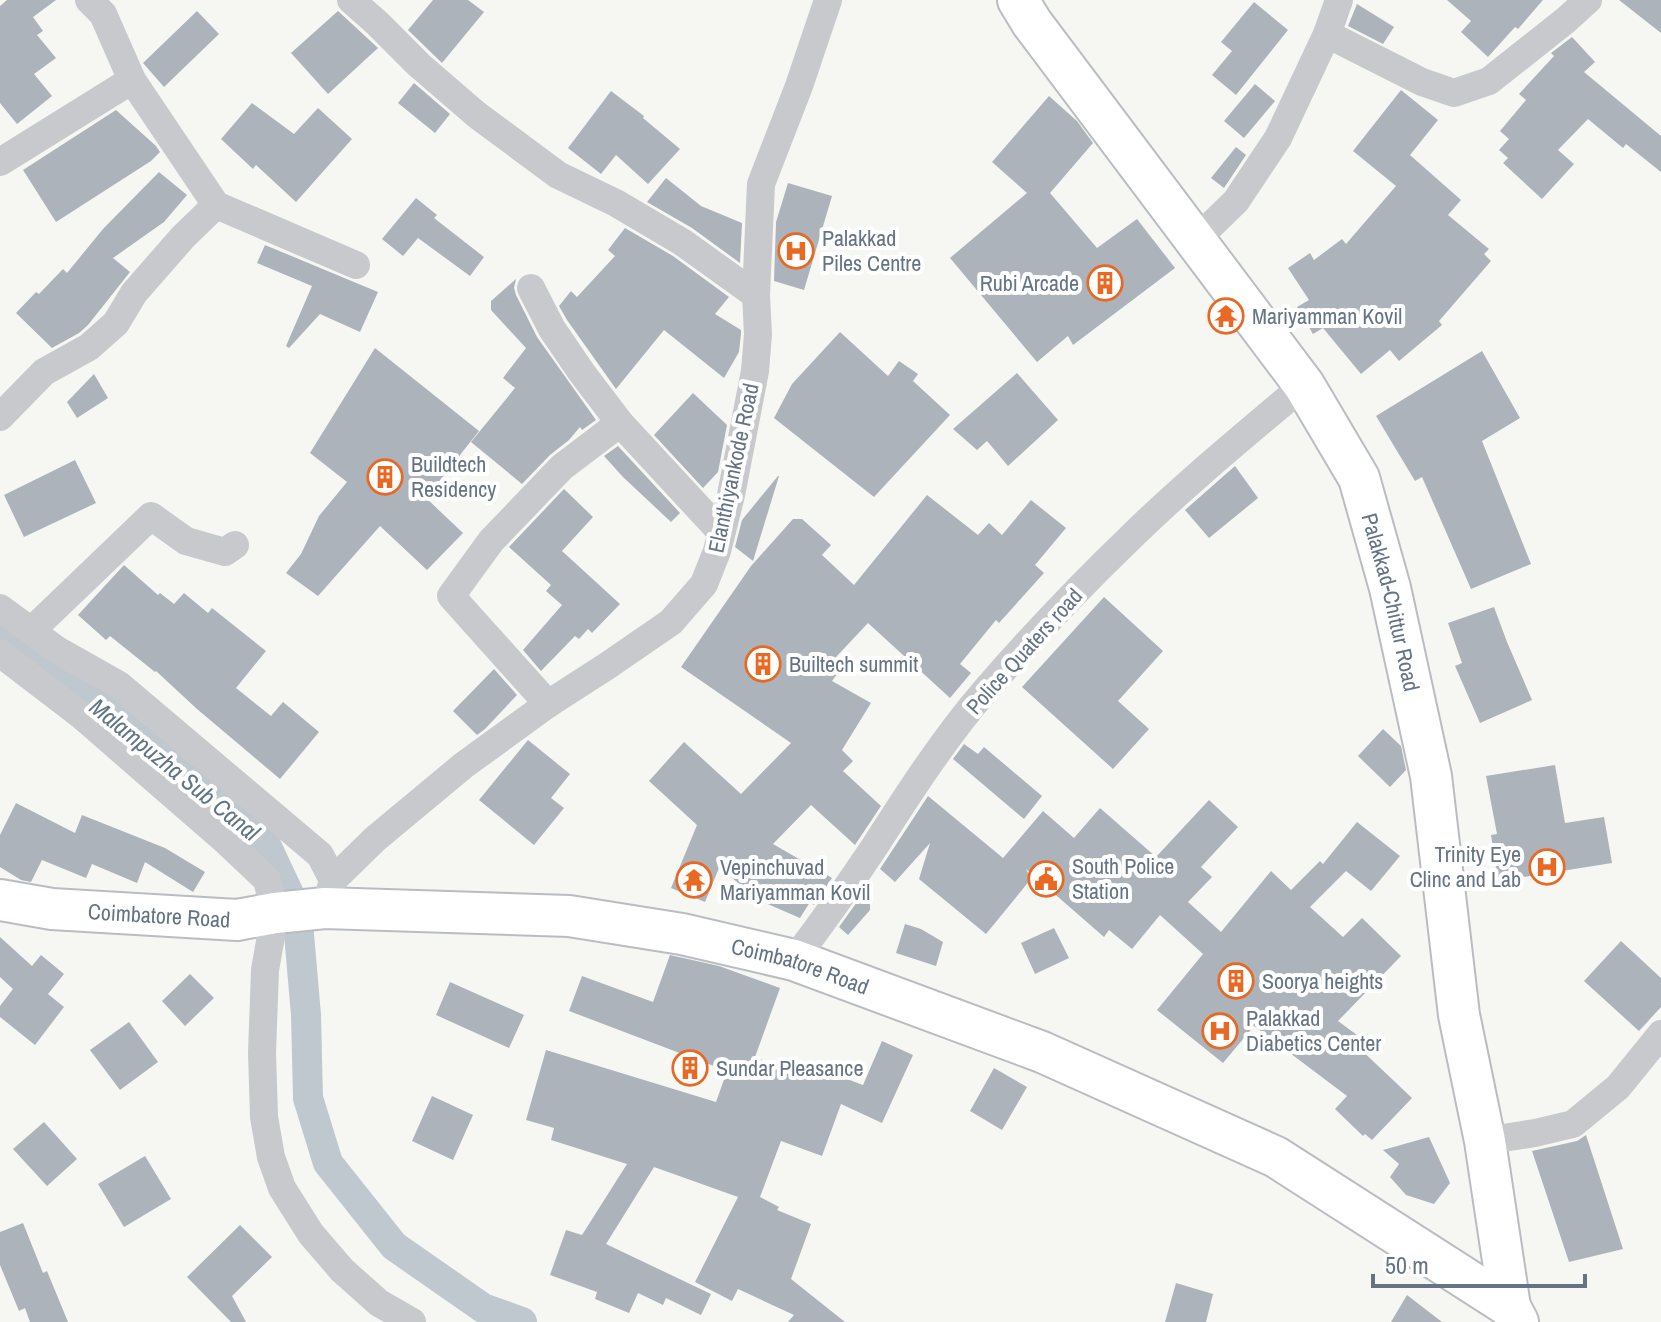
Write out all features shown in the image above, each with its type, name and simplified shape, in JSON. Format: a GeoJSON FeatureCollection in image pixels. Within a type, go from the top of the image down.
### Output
{"type":"FeatureCollection","features":[{"type":"Feature","properties":{"kind":"main road","name":"Palakkad-Chittur Road"},"geometry":{"type":"LineString","coordinates":[[1018,0],[1032,23],[1304,385],[1359,478],[1390,588],[1431,776],[1459,1015],[1485,1141],[1514,1315]]}},
{"type":"Feature","properties":{"kind":"main road","name":"Coimbatore Road"},"geometry":{"type":"LineString","coordinates":[[0,900],[52,909],[237,920],[275,913],[329,894],[569,916],[682,934],[794,960],[1042,1052],[1276,1157],[1514,1315]]}},
{"type":"Feature","properties":{"kind":"street"},"geometry":{"type":"LineString","coordinates":[[351,0],[477,115],[558,175],[616,203],[682,242],[756,295]]}},
{"type":"Feature","properties":{"kind":"street","name":"Elanthiyankode Road"},"geometry":{"type":"LineString","coordinates":[[329,894],[375,839],[464,765],[548,704],[671,622],[704,584],[717,551],[731,495],[755,371],[761,184],[828,0]]}},
{"type":"Feature","properties":{"kind":"street"},"geometry":{"type":"LineString","coordinates":[[1195,241],[1236,201],[1278,138],[1327,34],[1339,0]]}},
{"type":"Feature","properties":{"kind":"street"},"geometry":{"type":"LineString","coordinates":[[1327,34],[1422,82],[1454,93],[1489,81],[1588,0]]}},
{"type":"Feature","properties":{"kind":"street"},"geometry":{"type":"LineString","coordinates":[[102,5],[132,80],[216,205],[356,265]]}},
{"type":"Feature","properties":{"kind":"street"},"geometry":{"type":"LineString","coordinates":[[0,162],[132,80]]}},
{"type":"Feature","properties":{"kind":"street"},"geometry":{"type":"LineString","coordinates":[[0,417],[44,372],[89,347],[116,323],[134,293],[216,205]]}},
{"type":"Feature","properties":{"kind":"street"},"geometry":{"type":"LineString","coordinates":[[531,288],[552,329],[620,423],[720,531]]}},
{"type":"Feature","properties":{"kind":"street","name":"Police Quaters road"},"geometry":{"type":"LineString","coordinates":[[794,960],[925,768],[992,683],[1131,537],[1304,385]]}},
{"type":"Feature","properties":{"kind":"street"},"geometry":{"type":"LineString","coordinates":[[548,704],[451,596],[491,541],[562,467],[620,423]]}},
{"type":"Feature","properties":{"kind":"street"},"geometry":{"type":"LineString","coordinates":[[31,631],[151,516],[186,541],[225,552],[235,545]]}},
{"type":"Feature","properties":{"kind":"street"},"geometry":{"type":"LineString","coordinates":[[0,608],[57,650],[119,685],[320,855],[329,894]]}},
{"type":"Feature","properties":{"kind":"street"},"geometry":{"type":"LineString","coordinates":[[0,653],[82,716],[267,880],[275,913],[265,970],[262,1053],[264,1117],[271,1157],[282,1188],[311,1234],[342,1270],[379,1303],[412,1322]]}},
{"type":"Feature","properties":{"kind":"street"},"geometry":{"type":"LineString","coordinates":[[1485,1141],[1573,1124],[1618,1087],[1661,1034]]}},
{"type":"Feature","properties":{"kind":"building"},"geometry":{"type":"Polygon","coordinates":[[[7,0],[56,0],[33,17],[43,31],[37,35],[56,58],[34,74],[52,96],[17,124],[0,103],[0,6],[7,0]]]}},
{"type":"Feature","properties":{"kind":"building"},"geometry":{"type":"Polygon","coordinates":[[[433,0],[468,0],[484,12],[442,63],[408,30],[433,0]]]}},
{"type":"Feature","properties":{"kind":"building"},"geometry":{"type":"Polygon","coordinates":[[[1447,0],[1543,0],[1488,57],[1461,32],[1471,21],[1447,0]]]}},
{"type":"Feature","properties":{"kind":"building"},"geometry":{"type":"Polygon","coordinates":[[[1619,0],[1661,0],[1661,33],[1619,0]]]}},
{"type":"Feature","properties":{"kind":"building"},"geometry":{"type":"Polygon","coordinates":[[[1254,2],[1288,30],[1236,95],[1212,75],[1232,51],[1221,42],[1254,2]]]}},
{"type":"Feature","properties":{"kind":"building"},"geometry":{"type":"Polygon","coordinates":[[[1357,4],[1394,27],[1383,44],[1348,26],[1357,4]]]}},
{"type":"Feature","properties":{"kind":"building"},"geometry":{"type":"Polygon","coordinates":[[[197,11],[219,34],[164,87],[143,63],[197,11]]]}},
{"type":"Feature","properties":{"kind":"building"},"geometry":{"type":"Polygon","coordinates":[[[338,11],[378,48],[328,94],[291,53],[338,11]]]}},
{"type":"Feature","properties":{"kind":"building"},"geometry":{"type":"Polygon","coordinates":[[[1572,37],[1595,62],[1584,72],[1661,136],[1661,172],[1626,144],[1623,148],[1588,119],[1558,150],[1574,164],[1542,199],[1503,163],[1508,158],[1499,150],[1509,139],[1500,131],[1526,100],[1519,94],[1554,56],[1551,53],[1572,37]]]}},
{"type":"Feature","properties":{"kind":"building"},"geometry":{"type":"Polygon","coordinates":[[[414,83],[450,114],[435,133],[398,103],[414,83]]]}},
{"type":"Feature","properties":{"kind":"building"},"geometry":{"type":"Polygon","coordinates":[[[1255,84],[1275,101],[1244,138],[1224,121],[1255,84]]]}},
{"type":"Feature","properties":{"kind":"building"},"geometry":{"type":"Polygon","coordinates":[[[1401,90],[1438,120],[1410,155],[1461,200],[1448,215],[1489,249],[1484,254],[1491,261],[1439,321],[1442,325],[1399,361],[1390,350],[1361,374],[1323,328],[1313,334],[1297,307],[1309,300],[1288,268],[1310,253],[1314,260],[1342,239],[1346,244],[1396,186],[1353,151],[1401,90]]]}},
{"type":"Feature","properties":{"kind":"building"},"geometry":{"type":"Polygon","coordinates":[[[611,91],[680,149],[648,184],[616,155],[601,174],[568,148],[611,91]]]}},
{"type":"Feature","properties":{"kind":"building"},"geometry":{"type":"Polygon","coordinates":[[[1049,96],[1077,121],[1093,143],[1050,193],[1097,248],[1137,219],[1175,268],[1073,345],[1068,336],[1037,362],[950,258],[1027,193],[992,162],[1049,96]]]}},
{"type":"Feature","properties":{"kind":"building"},"geometry":{"type":"Polygon","coordinates":[[[252,103],[294,134],[318,108],[352,139],[296,202],[256,165],[253,169],[221,139],[252,103]]]}},
{"type":"Feature","properties":{"kind":"building"},"geometry":{"type":"Polygon","coordinates":[[[116,110],[160,152],[151,161],[56,222],[23,170],[116,110]]]}},
{"type":"Feature","properties":{"kind":"building"},"geometry":{"type":"Polygon","coordinates":[[[1236,147],[1246,155],[1224,188],[1211,178],[1236,147]]]}},
{"type":"Feature","properties":{"kind":"building"},"geometry":{"type":"Polygon","coordinates":[[[159,172],[187,195],[164,222],[113,258],[130,272],[88,325],[52,348],[16,313],[63,269],[67,273],[103,229],[159,172]]]}},
{"type":"Feature","properties":{"kind":"building"},"geometry":{"type":"Polygon","coordinates":[[[666,178],[701,206],[742,223],[740,263],[692,228],[647,202],[666,178]]]}},
{"type":"Feature","properties":{"kind":"building"},"geometry":{"type":"Polygon","coordinates":[[[788,183],[832,196],[804,290],[774,281],[776,222],[788,183]]]}},
{"type":"Feature","properties":{"kind":"building"},"geometry":{"type":"Polygon","coordinates":[[[416,198],[437,215],[434,218],[484,257],[470,276],[418,238],[403,256],[382,239],[416,198]]]}},
{"type":"Feature","properties":{"kind":"building"},"geometry":{"type":"Polygon","coordinates":[[[625,228],[673,256],[729,297],[715,314],[741,330],[741,334],[739,352],[724,378],[664,330],[616,389],[567,320],[559,306],[571,291],[577,297],[615,256],[608,250],[625,228]]]}},
{"type":"Feature","properties":{"kind":"building"},"geometry":{"type":"Polygon","coordinates":[[[265,245],[378,292],[360,332],[320,314],[289,348],[286,346],[312,286],[257,263],[265,245]]]}},
{"type":"Feature","properties":{"kind":"building"},"geometry":{"type":"Polygon","coordinates":[[[516,279],[516,295],[537,337],[596,420],[582,430],[580,427],[522,484],[471,442],[515,388],[503,378],[526,348],[491,310],[491,301],[516,279]]]}},
{"type":"Feature","properties":{"kind":"building"},"geometry":{"type":"Polygon","coordinates":[[[840,332],[888,376],[899,361],[918,374],[913,381],[950,415],[874,497],[774,418],[792,384],[840,332]]]}},
{"type":"Feature","properties":{"kind":"building","name":"Buildtech Residency"},"geometry":{"type":"Polygon","coordinates":[[[375,348],[479,431],[426,498],[463,533],[427,570],[380,526],[318,596],[286,573],[301,554],[319,516],[347,482],[310,453],[375,348]]]}},
{"type":"Feature","properties":{"kind":"building"},"geometry":{"type":"Polygon","coordinates":[[[1482,351],[1520,418],[1482,441],[1531,564],[1471,589],[1422,477],[1415,481],[1376,416],[1482,351]]]}},
{"type":"Feature","properties":{"kind":"building"},"geometry":{"type":"Polygon","coordinates":[[[1017,373],[1058,420],[1008,466],[987,441],[977,450],[953,429],[1017,373]]]}},
{"type":"Feature","properties":{"kind":"building"},"geometry":{"type":"Polygon","coordinates":[[[94,374],[108,398],[77,418],[67,402],[94,374]]]}},
{"type":"Feature","properties":{"kind":"building"},"geometry":{"type":"Polygon","coordinates":[[[693,393],[727,425],[718,472],[703,488],[654,435],[693,393]]]}},
{"type":"Feature","properties":{"kind":"building"},"geometry":{"type":"Polygon","coordinates":[[[618,446],[680,513],[671,522],[604,456],[618,446]]]}},
{"type":"Feature","properties":{"kind":"building"},"geometry":{"type":"Polygon","coordinates":[[[75,460],[96,503],[24,537],[4,495],[75,460]]]}},
{"type":"Feature","properties":{"kind":"building"},"geometry":{"type":"Polygon","coordinates":[[[1235,466],[1258,498],[1209,538],[1185,510],[1235,466]]]}},
{"type":"Feature","properties":{"kind":"building"},"geometry":{"type":"Polygon","coordinates":[[[778,476],[753,561],[735,547],[742,520],[778,476]]]}},
{"type":"Feature","properties":{"kind":"building"},"geometry":{"type":"Polygon","coordinates":[[[564,489],[593,517],[562,551],[620,604],[592,633],[588,629],[579,639],[575,636],[541,671],[523,650],[562,605],[546,591],[551,585],[509,547],[564,489]]]}},
{"type":"Feature","properties":{"kind":"building"},"geometry":{"type":"Polygon","coordinates":[[[927,495],[978,535],[989,523],[1002,535],[1031,500],[1066,528],[1035,565],[1044,573],[999,623],[996,620],[960,664],[971,673],[950,698],[868,623],[837,656],[846,662],[832,681],[871,703],[842,750],[853,761],[843,771],[881,806],[855,845],[811,805],[773,844],[832,878],[814,905],[810,902],[800,918],[763,902],[719,868],[705,902],[671,888],[697,825],[649,781],[684,742],[741,794],[791,743],[681,667],[751,566],[793,519],[802,519],[831,545],[822,555],[854,585],[927,495]]]}},
{"type":"Feature","properties":{"kind":"building"},"geometry":{"type":"Polygon","coordinates":[[[124,565],[158,595],[160,593],[174,604],[184,593],[208,613],[212,608],[266,651],[236,688],[271,716],[283,702],[319,732],[280,779],[156,671],[110,636],[106,640],[78,615],[124,565]]]}},
{"type":"Feature","properties":{"kind":"building"},"geometry":{"type":"Polygon","coordinates":[[[1104,597],[1163,651],[1118,701],[1149,729],[1113,769],[1022,687],[1104,597]]]}},
{"type":"Feature","properties":{"kind":"building"},"geometry":{"type":"Polygon","coordinates":[[[1494,607],[1532,700],[1480,723],[1455,666],[1462,663],[1448,623],[1494,607]]]}},
{"type":"Feature","properties":{"kind":"building"},"geometry":{"type":"Polygon","coordinates":[[[494,669],[517,695],[477,735],[453,711],[494,669]]]}},
{"type":"Feature","properties":{"kind":"building"},"geometry":{"type":"Polygon","coordinates":[[[1383,729],[1401,746],[1406,770],[1390,787],[1358,756],[1383,729]]]}},
{"type":"Feature","properties":{"kind":"building"},"geometry":{"type":"Polygon","coordinates":[[[528,740],[570,774],[551,798],[564,808],[534,845],[479,800],[528,740]]]}},
{"type":"Feature","properties":{"kind":"building"},"geometry":{"type":"Polygon","coordinates":[[[964,744],[978,754],[984,747],[1042,796],[1024,819],[953,759],[964,744]]]}},
{"type":"Feature","properties":{"kind":"building"},"geometry":{"type":"Polygon","coordinates":[[[1555,765],[1565,823],[1604,817],[1612,863],[1498,881],[1491,835],[1497,834],[1486,776],[1555,765]]]}},
{"type":"Feature","properties":{"kind":"building"},"geometry":{"type":"Polygon","coordinates":[[[928,796],[1003,858],[1043,811],[1074,838],[1100,808],[1156,857],[1209,800],[1238,827],[1201,867],[1212,877],[1188,902],[1221,932],[1271,871],[1291,890],[1320,861],[1323,864],[1357,822],[1400,856],[1371,891],[1346,871],[1310,907],[1343,937],[1362,918],[1401,956],[1338,1021],[1361,1038],[1356,1045],[1412,1098],[1372,1140],[1365,1134],[1363,1136],[1335,1109],[1347,1096],[1254,1026],[1223,1063],[1157,1010],[1203,954],[1160,915],[1132,949],[1109,930],[1104,937],[1026,869],[1031,879],[986,934],[919,879],[930,843],[895,882],[880,869],[928,796]]]}},
{"type":"Feature","properties":{"kind":"building"},"geometry":{"type":"Polygon","coordinates":[[[16,803],[75,833],[82,815],[165,848],[205,872],[193,892],[145,862],[137,883],[92,864],[86,878],[42,860],[31,882],[21,880],[0,867],[0,835],[16,803]]]}},
{"type":"Feature","properties":{"kind":"building"},"geometry":{"type":"Polygon","coordinates":[[[862,895],[870,900],[870,910],[848,935],[839,927],[862,895]]]}},
{"type":"Feature","properties":{"kind":"building"},"geometry":{"type":"Polygon","coordinates":[[[905,924],[943,942],[936,966],[896,953],[905,924]]]}},
{"type":"Feature","properties":{"kind":"building"},"geometry":{"type":"Polygon","coordinates":[[[1054,928],[1069,958],[1035,974],[1021,943],[1054,928]]]}},
{"type":"Feature","properties":{"kind":"building"},"geometry":{"type":"Polygon","coordinates":[[[0,937],[32,966],[41,955],[64,974],[48,994],[64,1007],[35,1045],[0,1017],[0,1006],[13,989],[0,977],[0,937]]]}},
{"type":"Feature","properties":{"kind":"building"},"geometry":{"type":"Polygon","coordinates":[[[1621,941],[1661,978],[1661,1007],[1639,1031],[1584,981],[1621,941]]]}},
{"type":"Feature","properties":{"kind":"building"},"geometry":{"type":"Polygon","coordinates":[[[670,955],[719,966],[780,988],[755,1057],[800,1074],[804,1063],[863,1085],[882,1041],[913,1055],[882,1123],[841,1104],[822,1156],[781,1141],[760,1197],[779,1207],[777,1210],[811,1224],[791,1279],[845,1322],[788,1322],[794,1315],[738,1289],[732,1301],[695,1282],[738,1197],[654,1167],[606,1244],[711,1294],[701,1315],[666,1298],[663,1305],[638,1293],[629,1313],[595,1299],[597,1292],[550,1275],[566,1230],[582,1235],[627,1164],[551,1140],[554,1128],[526,1120],[546,1050],[716,1102],[727,1071],[569,1011],[582,976],[653,1002],[670,955]]]}},
{"type":"Feature","properties":{"kind":"building"},"geometry":{"type":"Polygon","coordinates":[[[190,974],[214,998],[185,1026],[162,1001],[190,974]]]}},
{"type":"Feature","properties":{"kind":"building"},"geometry":{"type":"Polygon","coordinates":[[[450,982],[524,1015],[509,1048],[436,1015],[450,982]]]}},
{"type":"Feature","properties":{"kind":"building"},"geometry":{"type":"Polygon","coordinates":[[[129,1022],[158,1062],[120,1090],[90,1050],[129,1022]]]}},
{"type":"Feature","properties":{"kind":"building"},"geometry":{"type":"Polygon","coordinates":[[[994,1068],[1027,1087],[1002,1130],[970,1111],[994,1068]]]}},
{"type":"Feature","properties":{"kind":"building"},"geometry":{"type":"Polygon","coordinates":[[[432,1096],[473,1115],[453,1160],[412,1141],[432,1096]]]}},
{"type":"Feature","properties":{"kind":"building"},"geometry":{"type":"Polygon","coordinates":[[[44,1122],[77,1159],[47,1186],[13,1149],[44,1122]]]}},
{"type":"Feature","properties":{"kind":"building"},"geometry":{"type":"Polygon","coordinates":[[[1586,1135],[1623,1249],[1569,1262],[1532,1151],[1577,1141],[1586,1135]]]}},
{"type":"Feature","properties":{"kind":"building"},"geometry":{"type":"Polygon","coordinates":[[[1429,1137],[1450,1183],[1434,1204],[1406,1195],[1390,1177],[1399,1164],[1383,1150],[1429,1137]]]}},
{"type":"Feature","properties":{"kind":"building"},"geometry":{"type":"Polygon","coordinates":[[[145,1156],[171,1199],[124,1227],[98,1184],[145,1156]]]}},
{"type":"Feature","properties":{"kind":"building"},"geometry":{"type":"Polygon","coordinates":[[[23,1223],[43,1273],[47,1271],[68,1322],[30,1322],[25,1308],[19,1311],[0,1265],[0,1232],[23,1223]]]}},
{"type":"Feature","properties":{"kind":"building"},"geometry":{"type":"Polygon","coordinates":[[[240,1225],[272,1257],[232,1296],[246,1322],[231,1322],[187,1277],[240,1225]]]}},
{"type":"Feature","properties":{"kind":"building"},"geometry":{"type":"Polygon","coordinates":[[[1176,1283],[1213,1294],[1206,1322],[1165,1322],[1176,1283]]]}},
{"type":"Feature","properties":{"kind":"building"},"geometry":{"type":"Polygon","coordinates":[[[1407,1295],[1442,1322],[1391,1322],[1407,1295]]]}},
{"type":"Feature","properties":{"kind":"waterway","name":"Malampuzha Sub Canal"},"geometry":{"type":"LineString","coordinates":[[0,630],[207,790],[266,845],[297,911],[306,1015],[308,1098],[328,1163],[394,1246],[483,1308],[522,1322]]}},
{"type":"Feature","properties":{"kind":"place","name":"Palakkad Piles Centre"},"geometry":{"type":"Point","coordinates":[796,251]}},
{"type":"Feature","properties":{"kind":"place","name":"Rubi Arcade"},"geometry":{"type":"Point","coordinates":[1105,283]}},
{"type":"Feature","properties":{"kind":"place","name":"Mariyamman Kovil"},"geometry":{"type":"Point","coordinates":[1226,316]}},
{"type":"Feature","properties":{"kind":"place","name":"Buildtech Residency"},"geometry":{"type":"Point","coordinates":[385,477]}},
{"type":"Feature","properties":{"kind":"place","name":"Builtech summit"},"geometry":{"type":"Point","coordinates":[763,664]}},
{"type":"Feature","properties":{"kind":"place","name":"Trinity Eye Clinc and Lab"},"geometry":{"type":"Point","coordinates":[1547,867]}},
{"type":"Feature","properties":{"kind":"place","name":"South Police Station"},"geometry":{"type":"Point","coordinates":[1046,879]}},
{"type":"Feature","properties":{"kind":"place","name":"Vepinchuvad Mariyamman Kovil"},"geometry":{"type":"Point","coordinates":[694,880]}},
{"type":"Feature","properties":{"kind":"place","name":"Soorya heights"},"geometry":{"type":"Point","coordinates":[1236,981]}},
{"type":"Feature","properties":{"kind":"place","name":"Palakkad Diabetics Center"},"geometry":{"type":"Point","coordinates":[1220,1031]}},
{"type":"Feature","properties":{"kind":"place","name":"Sundar Pleasance"},"geometry":{"type":"Point","coordinates":[690,1068]}}]}
